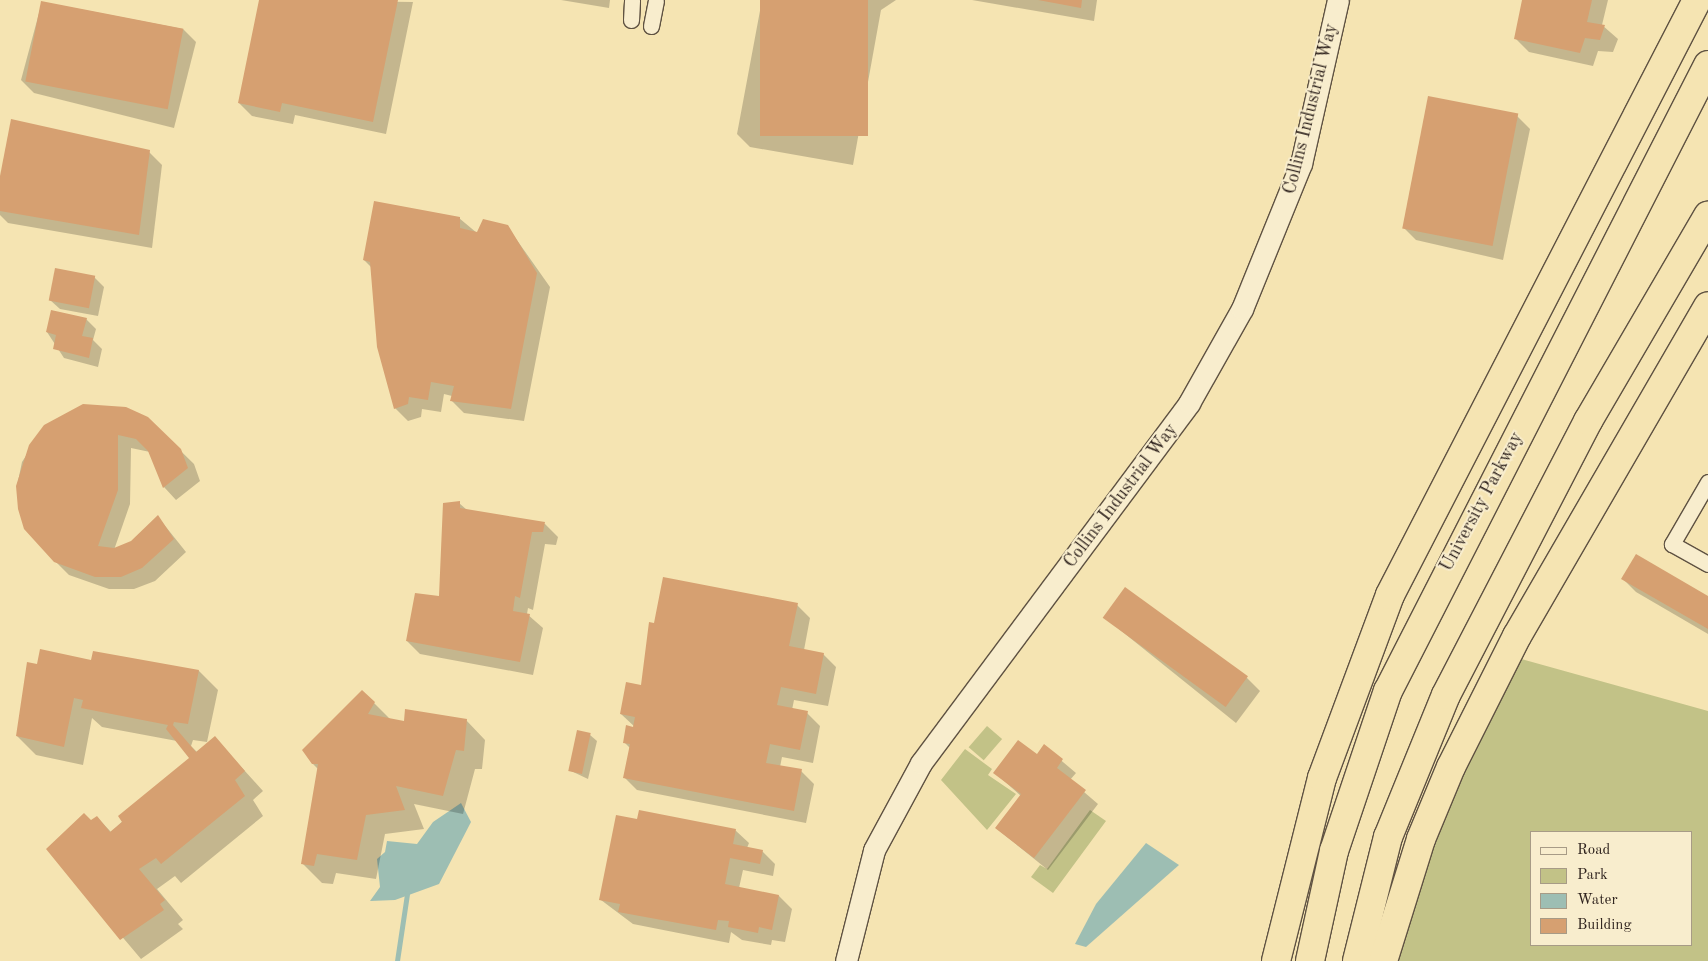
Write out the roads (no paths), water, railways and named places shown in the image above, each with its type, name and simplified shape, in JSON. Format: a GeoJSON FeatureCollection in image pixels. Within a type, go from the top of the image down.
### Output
{"type":"FeatureCollection","features":[{"type":"Feature","properties":{"kind":"highway"},"geometry":{"type":"LineString","coordinates":[[1276,961],[1289,897],[1322,778],[1390,595],[1697,0]]}},
{"type":"Feature","properties":{"kind":"highway","name":"University Parkway"},"geometry":{"type":"LineString","coordinates":[[1310,961],[1334,851],[1352,792],[1388,691],[1416,632],[1708,65]]}},
{"type":"Feature","properties":{"kind":"highway"},"geometry":{"type":"LineString","coordinates":[[1357,961],[1388,837],[1408,780],[1446,694],[1537,517],[1708,216]]}},
{"type":"Feature","properties":{"kind":"highway"},"geometry":{"type":"LineString","coordinates":[[1382,961],[1421,839],[1451,767],[1517,636],[1588,517],[1708,306]]}},
{"type":"Feature","properties":{"kind":"highway"},"geometry":{"type":"LineString","coordinates":[[1588,517],[1708,331]]}},
{"type":"Feature","properties":{"kind":"street"},"geometry":{"type":"LineString","coordinates":[[631,20],[632,0]]}},
{"type":"Feature","properties":{"kind":"street"},"geometry":{"type":"LineString","coordinates":[[651,26],[656,0]]}},
{"type":"Feature","properties":{"kind":"street","name":"Collins Industrial Way"},"geometry":{"type":"LineString","coordinates":[[846,961],[874,850],[900,797],[1189,404],[1242,309],[1301,164],[1338,0]]}},
{"type":"Feature","properties":{"kind":"street"},"geometry":{"type":"LineString","coordinates":[[1708,482],[1672,544],[1708,564]]}},
{"type":"Feature","properties":{"kind":"water"},"geometry":{"type":"Polygon","coordinates":[[[461,803],[471,822],[439,884],[395,900],[370,901],[380,887],[377,859],[385,852],[387,841],[417,844],[433,822],[461,803]]]}},
{"type":"Feature","properties":{"kind":"water"},"geometry":{"type":"Polygon","coordinates":[[[1146,843],[1179,865],[1086,947],[1075,944],[1096,904],[1146,843]]]}},
{"type":"Feature","properties":{"kind":"waterway"},"geometry":{"type":"LineString","coordinates":[[397,961],[407,894]]}}]}
